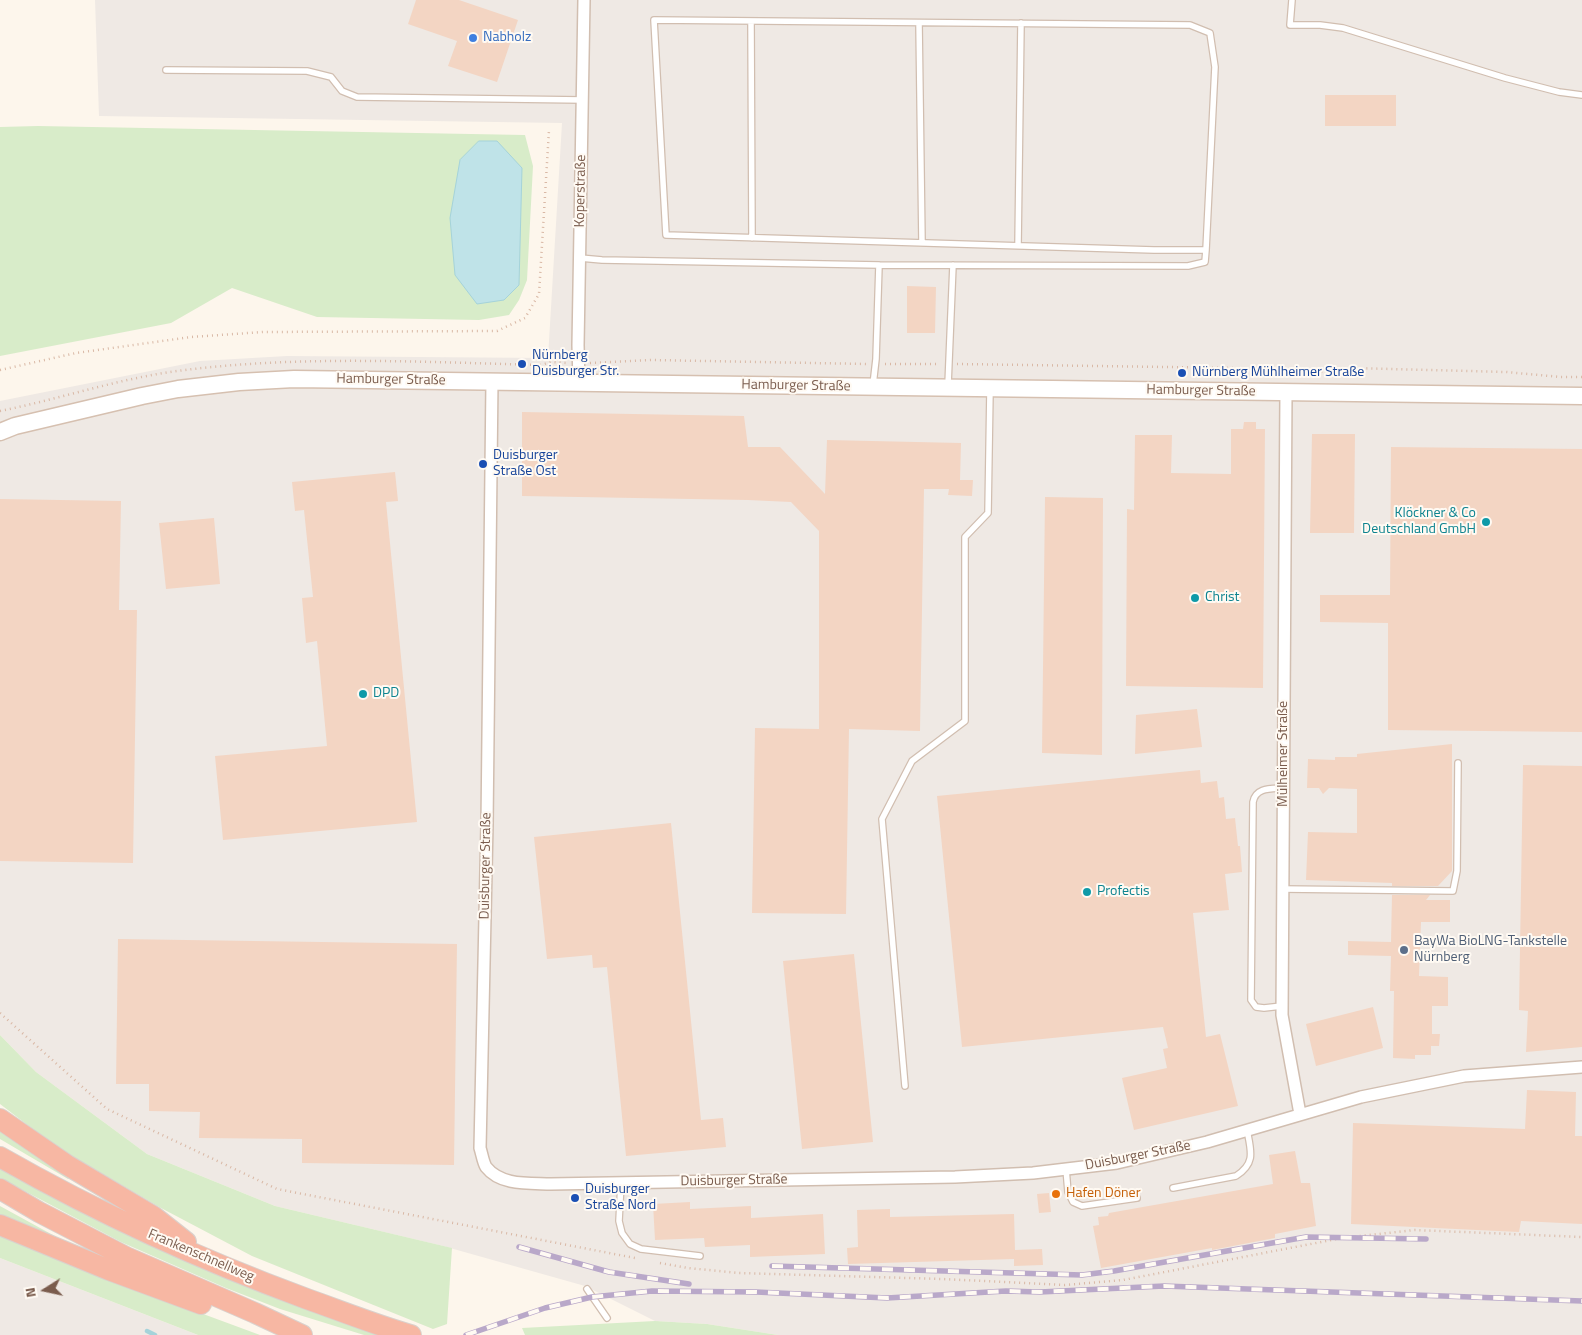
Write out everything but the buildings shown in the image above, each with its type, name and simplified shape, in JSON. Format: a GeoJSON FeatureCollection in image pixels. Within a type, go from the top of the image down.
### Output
{"type":"FeatureCollection","features":[{"type":"Feature","properties":{"kind":"highway"},"geometry":{"type":"LineString","coordinates":[[0,1119],[68,1166],[152,1216],[211,1262]]}},
{"type":"Feature","properties":{"kind":"highway","name":"Frankenschnellweg"},"geometry":{"type":"LineString","coordinates":[[0,1157],[106,1213],[211,1262],[406,1334]]}},
{"type":"Feature","properties":{"kind":"highway"},"geometry":{"type":"LineString","coordinates":[[0,1188],[39,1212],[126,1257],[297,1333]]}},
{"type":"Feature","properties":{"kind":"highway"},"geometry":{"type":"LineString","coordinates":[[0,1225],[109,1270],[242,1319],[297,1333]]}},
{"type":"Feature","properties":{"kind":"street","name":"Koperstraße"},"geometry":{"type":"LineString","coordinates":[[579,382],[584,0]]}},
{"type":"Feature","properties":{"kind":"street","name":"Hamburger Straße"},"geometry":{"type":"LineString","coordinates":[[0,432],[8,427],[142,396],[219,384],[294,379],[1582,396]]}},
{"type":"Feature","properties":{"kind":"street","name":"Duisburger Straße"},"geometry":{"type":"LineString","coordinates":[[492,381],[487,824],[480,1148],[485,1166],[495,1175],[508,1181],[550,1184],[955,1177],[1033,1173],[1118,1163],[1207,1142],[1361,1096],[1464,1076],[1582,1067]]}},
{"type":"Feature","properties":{"kind":"street","name":"Mülheimer Straße"},"geometry":{"type":"LineString","coordinates":[[1286,392],[1282,1016],[1300,1114]]}},
{"type":"Feature","properties":{"kind":"lane"},"geometry":{"type":"LineString","coordinates":[[1292,0],[1290,25],[1320,25],[1343,28],[1505,78],[1558,92],[1582,95]]}},
{"type":"Feature","properties":{"kind":"lane"},"geometry":{"type":"LineString","coordinates":[[580,258],[612,261],[879,265],[1188,266],[1205,262],[1206,250],[1215,67],[1210,33],[1190,25],[654,20],[666,235],[1206,250]]}},
{"type":"Feature","properties":{"kind":"lane"},"geometry":{"type":"LineString","coordinates":[[752,21],[752,238]]}},
{"type":"Feature","properties":{"kind":"lane"},"geometry":{"type":"LineString","coordinates":[[919,22],[922,243]]}},
{"type":"Feature","properties":{"kind":"lane"},"geometry":{"type":"LineString","coordinates":[[1018,246],[1021,23]]}},
{"type":"Feature","properties":{"kind":"lane"},"geometry":{"type":"LineString","coordinates":[[166,70],[307,71],[331,76],[342,91],[356,97],[583,100]]}},
{"type":"Feature","properties":{"kind":"lane"},"geometry":{"type":"LineString","coordinates":[[873,387],[876,364],[879,265]]}},
{"type":"Feature","properties":{"kind":"lane"},"geometry":{"type":"LineString","coordinates":[[948,388],[953,265]]}},
{"type":"Feature","properties":{"kind":"lane"},"geometry":{"type":"LineString","coordinates":[[906,1086],[882,818],[912,761],[965,721],[966,537],[988,513],[990,388]]}},
{"type":"Feature","properties":{"kind":"lane"},"geometry":{"type":"LineString","coordinates":[[1283,889],[1453,891],[1457,871],[1458,763]]}},
{"type":"Feature","properties":{"kind":"lane"},"geometry":{"type":"LineString","coordinates":[[1282,1006],[1256,1007],[1251,1000],[1253,802],[1254,796],[1261,790],[1284,788]]}},
{"type":"Feature","properties":{"kind":"lane"},"geometry":{"type":"LineString","coordinates":[[1173,1188],[1236,1176],[1245,1170],[1250,1162],[1251,1149],[1246,1130]]}},
{"type":"Feature","properties":{"kind":"lane"},"geometry":{"type":"LineString","coordinates":[[1066,1169],[1068,1192],[1073,1202],[1082,1206],[1137,1198]]}},
{"type":"Feature","properties":{"kind":"lane"},"geometry":{"type":"LineString","coordinates":[[621,1183],[619,1221],[622,1233],[630,1244],[641,1248],[700,1256]]}},
{"type":"Feature","properties":{"kind":"lane"},"geometry":{"type":"LineString","coordinates":[[587,1289],[607,1318]]}},
{"type":"Feature","properties":{"kind":"path"},"geometry":{"type":"LineString","coordinates":[[0,370],[76,353],[191,337],[264,332],[497,331],[525,318],[539,294],[549,130]]}},
{"type":"Feature","properties":{"kind":"path"},"geometry":{"type":"LineString","coordinates":[[0,411],[127,380],[176,371],[234,364],[288,362],[392,361],[541,365],[550,362],[604,363],[651,360],[1236,368],[1256,372],[1315,372],[1352,368],[1506,372],[1560,377],[1582,376]]}},
{"type":"Feature","properties":{"kind":"path"},"geometry":{"type":"LineString","coordinates":[[0,1013],[107,1109],[277,1189],[641,1259]]}},
{"type":"Feature","properties":{"kind":"path"},"geometry":{"type":"LineString","coordinates":[[660,1262],[688,1268],[739,1273],[1065,1285],[1123,1280],[1342,1238],[1415,1230],[1582,1237]]}},
{"type":"Feature","properties":{"kind":"shaded area"},"geometry":{"type":"Polygon","coordinates":[[[95,0],[1582,0],[1582,1335],[778,1335],[707,1324],[655,1321],[585,1286],[443,1246],[275,1206],[147,1154],[36,1072],[0,1035],[0,401],[200,361],[287,356],[548,358],[562,123],[99,116],[95,0]]]}},
{"type":"Feature","properties":{"kind":"shaded area"},"geometry":{"type":"Polygon","coordinates":[[[0,1258],[198,1335],[0,1335],[0,1258]]]}},
{"type":"Feature","properties":{"kind":"green space"},"geometry":{"type":"Polygon","coordinates":[[[38,126],[525,135],[533,166],[527,280],[519,300],[509,315],[479,320],[317,317],[232,288],[171,323],[0,356],[0,127],[38,126]]]}},
{"type":"Feature","properties":{"kind":"green space"},"geometry":{"type":"Polygon","coordinates":[[[0,1035],[36,1072],[147,1154],[275,1206],[452,1248],[447,1324],[433,1329],[252,1256],[161,1208],[55,1146],[0,1104],[0,1035]]]}},
{"type":"Feature","properties":{"kind":"green space"},"geometry":{"type":"Polygon","coordinates":[[[0,1126],[73,1176],[68,1179],[0,1139],[0,1126]]]}},
{"type":"Feature","properties":{"kind":"green space"},"geometry":{"type":"Polygon","coordinates":[[[0,1166],[387,1335],[364,1335],[280,1309],[226,1288],[121,1242],[0,1178],[0,1166]]]}},
{"type":"Feature","properties":{"kind":"green space"},"geometry":{"type":"Polygon","coordinates":[[[0,1206],[62,1240],[60,1244],[0,1219],[0,1206]]]}},
{"type":"Feature","properties":{"kind":"green space"},"geometry":{"type":"Polygon","coordinates":[[[0,1235],[141,1291],[260,1335],[198,1335],[0,1258],[0,1235]]]}},
{"type":"Feature","properties":{"kind":"green space"},"geometry":{"type":"Polygon","coordinates":[[[655,1321],[707,1324],[778,1335],[525,1335],[522,1328],[655,1321]]]}},
{"type":"Feature","properties":{"kind":"water"},"geometry":{"type":"Polygon","coordinates":[[[479,141],[497,141],[522,168],[519,285],[504,300],[477,304],[455,275],[450,218],[460,160],[479,141]]]}},
{"type":"Feature","properties":{"kind":"waterway"},"geometry":{"type":"LineString","coordinates":[[147,1331],[155,1335]]}},
{"type":"Feature","properties":{"kind":"railway"},"geometry":{"type":"LineString","coordinates":[[772,1266],[1082,1275],[1306,1237],[1426,1239]]}},
{"type":"Feature","properties":{"kind":"railway"},"geometry":{"type":"LineString","coordinates":[[519,1247],[609,1272],[689,1284]]}},
{"type":"Feature","properties":{"kind":"railway"},"geometry":{"type":"LineString","coordinates":[[466,1335],[545,1308],[592,1297],[652,1291],[756,1292],[887,1298],[1006,1291],[1040,1292],[1164,1286],[1582,1301]]}},
{"type":"Feature","properties":{"kind":"place","name":"Nabholz"},"geometry":{"type":"Point","coordinates":[473,38]}},
{"type":"Feature","properties":{"kind":"place","name":"Nürnberg Duisburger Str."},"geometry":{"type":"Point","coordinates":[522,364]}},
{"type":"Feature","properties":{"kind":"place","name":"Nürnberg Mühlheimer Straße"},"geometry":{"type":"Point","coordinates":[1182,373]}},
{"type":"Feature","properties":{"kind":"place","name":"Duisburger Straße Ost"},"geometry":{"type":"Point","coordinates":[483,464]}},
{"type":"Feature","properties":{"kind":"place","name":"Klöckner & Co Deutschland GmbH"},"geometry":{"type":"Point","coordinates":[1486,522]}},
{"type":"Feature","properties":{"kind":"place","name":"Christ"},"geometry":{"type":"Point","coordinates":[1195,598]}},
{"type":"Feature","properties":{"kind":"place","name":"DPD"},"geometry":{"type":"Point","coordinates":[363,694]}},
{"type":"Feature","properties":{"kind":"place","name":"Profectis"},"geometry":{"type":"Point","coordinates":[1087,892]}},
{"type":"Feature","properties":{"kind":"place","name":"BayWa BioLNG-Tankstelle Nürnberg"},"geometry":{"type":"Point","coordinates":[1404,950]}},
{"type":"Feature","properties":{"kind":"place","name":"Hafen Döner"},"geometry":{"type":"Point","coordinates":[1056,1194]}},
{"type":"Feature","properties":{"kind":"place","name":"Duisburger Straße Nord"},"geometry":{"type":"Point","coordinates":[575,1198]}}]}
